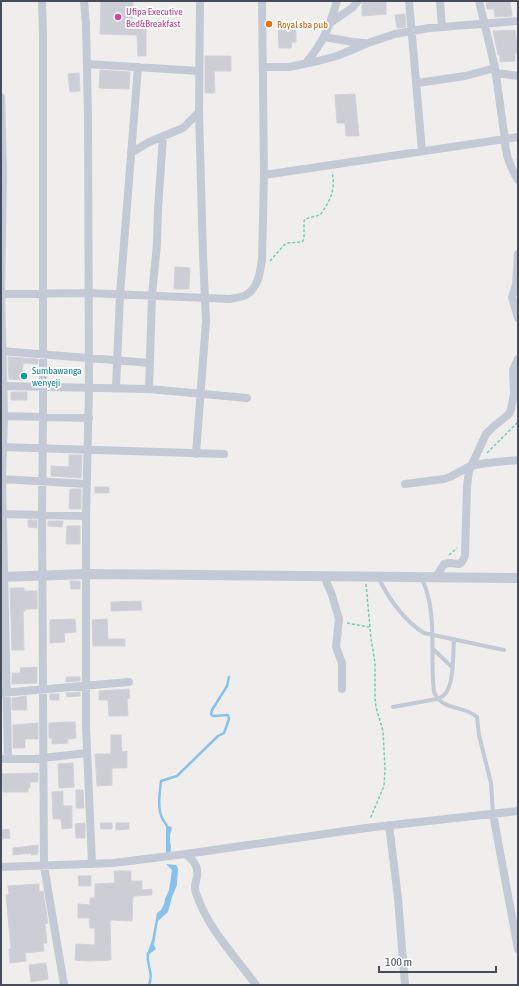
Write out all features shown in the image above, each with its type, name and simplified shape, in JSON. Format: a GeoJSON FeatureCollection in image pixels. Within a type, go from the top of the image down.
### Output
{"type":"FeatureCollection","features":[{"type":"Feature","properties":{"kind":"street"},"geometry":{"type":"LineString","coordinates":[[42,1],[42,689],[44,866],[64,985]]}},
{"type":"Feature","properties":{"kind":"street"},"geometry":{"type":"LineString","coordinates":[[84,1],[87,64],[89,358],[86,516],[86,687],[87,753],[92,864]]}},
{"type":"Feature","properties":{"kind":"street"},"geometry":{"type":"LineString","coordinates":[[196,454],[205,342],[206,298],[203,255],[199,112],[200,1]]}},
{"type":"Feature","properties":{"kind":"street"},"geometry":{"type":"LineString","coordinates":[[1,294],[88,293],[230,299],[246,295],[255,286],[260,273],[262,260],[264,175],[262,1]]}},
{"type":"Feature","properties":{"kind":"street"},"geometry":{"type":"LineString","coordinates":[[305,64],[317,50],[324,37],[337,1]]}},
{"type":"Feature","properties":{"kind":"street"},"geometry":{"type":"LineString","coordinates":[[330,23],[352,8],[358,1]]}},
{"type":"Feature","properties":{"kind":"street"},"geometry":{"type":"LineString","coordinates":[[409,1],[422,151]]}},
{"type":"Feature","properties":{"kind":"street"},"geometry":{"type":"LineString","coordinates":[[440,1],[442,27]]}},
{"type":"Feature","properties":{"kind":"street"},"geometry":{"type":"LineString","coordinates":[[480,1],[496,71],[506,153],[518,180]]}},
{"type":"Feature","properties":{"kind":"street"},"geometry":{"type":"LineString","coordinates":[[263,68],[289,67],[337,56],[395,34],[442,27],[518,21]]}},
{"type":"Feature","properties":{"kind":"street"},"geometry":{"type":"LineString","coordinates":[[324,37],[368,43]]}},
{"type":"Feature","properties":{"kind":"street"},"geometry":{"type":"LineString","coordinates":[[87,64],[199,70]]}},
{"type":"Feature","properties":{"kind":"street"},"geometry":{"type":"LineString","coordinates":[[116,388],[120,294],[138,67]]}},
{"type":"Feature","properties":{"kind":"street"},"geometry":{"type":"LineString","coordinates":[[417,84],[496,71],[518,76]]}},
{"type":"Feature","properties":{"kind":"street"},"geometry":{"type":"LineString","coordinates":[[1,97],[4,758],[34,759],[87,753]]}},
{"type":"Feature","properties":{"kind":"street"},"geometry":{"type":"LineString","coordinates":[[130,153],[149,142],[182,128],[199,112]]}},
{"type":"Feature","properties":{"kind":"street"},"geometry":{"type":"LineString","coordinates":[[149,389],[152,295],[157,244],[158,204],[163,137]]}},
{"type":"Feature","properties":{"kind":"street"},"geometry":{"type":"LineString","coordinates":[[264,175],[518,137]]}},
{"type":"Feature","properties":{"kind":"street"},"geometry":{"type":"LineString","coordinates":[[518,254],[516,285],[512,297],[518,318]]}},
{"type":"Feature","properties":{"kind":"street"},"geometry":{"type":"LineString","coordinates":[[1,351],[117,359],[150,363]]}},
{"type":"Feature","properties":{"kind":"street"},"geometry":{"type":"LineString","coordinates":[[436,577],[444,564],[459,564],[465,556],[467,486],[470,466],[486,434],[509,414],[513,403],[514,394],[513,370],[518,359]]}},
{"type":"Feature","properties":{"kind":"street"},"geometry":{"type":"LineString","coordinates":[[2,386],[149,389],[247,398]]}},
{"type":"Feature","properties":{"kind":"street"},"geometry":{"type":"LineString","coordinates":[[2,416],[89,418]]}},
{"type":"Feature","properties":{"kind":"street"},"geometry":{"type":"LineString","coordinates":[[506,416],[518,416]]}},
{"type":"Feature","properties":{"kind":"street"},"geometry":{"type":"LineString","coordinates":[[2,447],[224,454]]}},
{"type":"Feature","properties":{"kind":"street"},"geometry":{"type":"LineString","coordinates":[[404,484],[444,479],[470,466],[518,460]]}},
{"type":"Feature","properties":{"kind":"street"},"geometry":{"type":"LineString","coordinates":[[2,479],[87,484]]}},
{"type":"Feature","properties":{"kind":"street"},"geometry":{"type":"LineString","coordinates":[[2,514],[86,516]]}},
{"type":"Feature","properties":{"kind":"street"},"geometry":{"type":"LineString","coordinates":[[3,577],[86,574],[518,578]]}},
{"type":"Feature","properties":{"kind":"street"},"geometry":{"type":"LineString","coordinates":[[324,576],[338,614],[339,622],[336,647],[342,663],[342,688]]}},
{"type":"Feature","properties":{"kind":"street"},"geometry":{"type":"LineString","coordinates":[[4,693],[42,689],[86,687],[129,682]]}},
{"type":"Feature","properties":{"kind":"street"},"geometry":{"type":"LineString","coordinates":[[1,866],[113,863],[389,825],[518,811]]}},
{"type":"Feature","properties":{"kind":"street"},"geometry":{"type":"LineString","coordinates":[[493,814],[518,949]]}},
{"type":"Feature","properties":{"kind":"street"},"geometry":{"type":"LineString","coordinates":[[389,825],[398,898],[405,985]]}},
{"type":"Feature","properties":{"kind":"street"},"geometry":{"type":"LineString","coordinates":[[186,854],[197,866],[195,889],[212,928],[256,985]]}},
{"type":"Feature","properties":{"kind":"lane"},"geometry":{"type":"LineString","coordinates":[[378,577],[385,591],[396,607],[414,627],[424,633],[504,650]]}},
{"type":"Feature","properties":{"kind":"lane"},"geometry":{"type":"LineString","coordinates":[[421,577],[427,589],[430,600],[433,635],[433,685],[437,699],[442,703],[469,711],[477,717],[479,735],[491,783],[493,814]]}},
{"type":"Feature","properties":{"kind":"lane"},"geometry":{"type":"LineString","coordinates":[[393,707],[437,699],[444,696],[448,691],[451,681],[454,639]]}},
{"type":"Feature","properties":{"kind":"lane"},"geometry":{"type":"LineString","coordinates":[[433,649],[452,667]]}},
{"type":"Feature","properties":{"kind":"path"},"geometry":{"type":"LineString","coordinates":[[260,273],[284,245],[292,242],[302,242],[304,239],[305,219],[316,216],[322,211],[334,190],[330,165]]}},
{"type":"Feature","properties":{"kind":"path"},"geometry":{"type":"LineString","coordinates":[[485,454],[518,422]]}},
{"type":"Feature","properties":{"kind":"path"},"geometry":{"type":"LineString","coordinates":[[444,564],[451,552],[466,543]]}},
{"type":"Feature","properties":{"kind":"path"},"geometry":{"type":"LineString","coordinates":[[366,576],[365,587],[369,627],[375,663],[375,699],[383,732],[386,776],[382,792],[366,828]]}},
{"type":"Feature","properties":{"kind":"path"},"geometry":{"type":"LineString","coordinates":[[339,622],[369,627]]}},
{"type":"Feature","properties":{"kind":"water"},"geometry":{"type":"Polygon","coordinates":[[[170,826],[172,828],[170,835],[170,858],[166,853],[166,827],[170,826]]]}},
{"type":"Feature","properties":{"kind":"water"},"geometry":{"type":"Polygon","coordinates":[[[166,864],[176,865],[178,868],[177,885],[168,912],[158,921],[154,945],[156,949],[148,955],[157,913],[161,910],[169,890],[172,870],[166,864]]]}},
{"type":"Feature","properties":{"kind":"building"},"geometry":{"type":"Polygon","coordinates":[[[101,1],[133,2],[132,27],[146,27],[146,56],[138,56],[137,35],[100,34],[101,1]]]}},
{"type":"Feature","properties":{"kind":"building"},"geometry":{"type":"Polygon","coordinates":[[[363,1],[386,1],[386,14],[362,16],[363,1]]]}},
{"type":"Feature","properties":{"kind":"building"},"geometry":{"type":"Polygon","coordinates":[[[486,1],[510,1],[512,16],[495,17],[494,9],[487,9],[486,1]]]}},
{"type":"Feature","properties":{"kind":"building"},"geometry":{"type":"Polygon","coordinates":[[[405,14],[406,27],[397,28],[395,15],[405,14]]]}},
{"type":"Feature","properties":{"kind":"building"},"geometry":{"type":"Polygon","coordinates":[[[278,26],[296,26],[296,42],[292,42],[291,48],[279,48],[278,26]]]}},
{"type":"Feature","properties":{"kind":"building"},"geometry":{"type":"Polygon","coordinates":[[[515,30],[518,53],[515,53],[515,61],[500,62],[500,55],[498,55],[493,31],[515,30]]]}},
{"type":"Feature","properties":{"kind":"building"},"geometry":{"type":"Polygon","coordinates":[[[205,56],[231,56],[231,71],[214,71],[215,93],[205,93],[205,56]]]}},
{"type":"Feature","properties":{"kind":"building"},"geometry":{"type":"Polygon","coordinates":[[[100,70],[130,72],[129,89],[99,88],[100,70]]]}},
{"type":"Feature","properties":{"kind":"building"},"geometry":{"type":"Polygon","coordinates":[[[79,73],[80,91],[70,92],[68,74],[79,73]]]}},
{"type":"Feature","properties":{"kind":"building"},"geometry":{"type":"Polygon","coordinates":[[[355,94],[359,136],[346,136],[345,123],[337,123],[335,95],[355,94]]]}},
{"type":"Feature","properties":{"kind":"building"},"geometry":{"type":"Polygon","coordinates":[[[175,267],[190,268],[189,289],[174,289],[175,267]]]}},
{"type":"Feature","properties":{"kind":"building"},"geometry":{"type":"Polygon","coordinates":[[[8,357],[38,359],[38,364],[23,363],[22,380],[9,379],[8,357]]]}},
{"type":"Feature","properties":{"kind":"building"},"geometry":{"type":"Polygon","coordinates":[[[11,392],[27,392],[27,400],[11,400],[11,392]]]}},
{"type":"Feature","properties":{"kind":"building"},"geometry":{"type":"Polygon","coordinates":[[[69,455],[82,455],[81,478],[51,476],[51,466],[69,467],[69,455]]]}},
{"type":"Feature","properties":{"kind":"building"},"geometry":{"type":"Polygon","coordinates":[[[95,487],[109,487],[109,493],[95,493],[95,487]]]}},
{"type":"Feature","properties":{"kind":"building"},"geometry":{"type":"Polygon","coordinates":[[[70,489],[81,489],[81,509],[69,509],[70,489]]]}},
{"type":"Feature","properties":{"kind":"building"},"geometry":{"type":"Polygon","coordinates":[[[28,520],[37,520],[37,528],[28,527],[28,520]]]}},
{"type":"Feature","properties":{"kind":"building"},"geometry":{"type":"Polygon","coordinates":[[[48,521],[63,521],[62,527],[48,526],[48,521]]]}},
{"type":"Feature","properties":{"kind":"building"},"geometry":{"type":"Polygon","coordinates":[[[67,526],[80,526],[80,544],[66,544],[67,526]]]}},
{"type":"Feature","properties":{"kind":"building"},"geometry":{"type":"Polygon","coordinates":[[[70,581],[80,581],[80,589],[71,589],[70,581]]]}},
{"type":"Feature","properties":{"kind":"building"},"geometry":{"type":"Polygon","coordinates":[[[10,588],[24,588],[24,591],[37,591],[37,609],[25,609],[25,611],[23,611],[24,650],[12,650],[10,588]]]}},
{"type":"Feature","properties":{"kind":"building"},"geometry":{"type":"Polygon","coordinates":[[[141,601],[142,610],[111,611],[111,602],[141,601]]]}},
{"type":"Feature","properties":{"kind":"building"},"geometry":{"type":"Polygon","coordinates":[[[75,619],[76,632],[64,633],[65,642],[50,643],[50,620],[75,619]]]}},
{"type":"Feature","properties":{"kind":"building"},"geometry":{"type":"Polygon","coordinates":[[[107,619],[108,639],[125,639],[125,646],[93,646],[92,620],[107,619]]]}},
{"type":"Feature","properties":{"kind":"building"},"geometry":{"type":"Polygon","coordinates":[[[37,667],[37,683],[12,684],[12,673],[21,673],[20,668],[37,667]]]}},
{"type":"Feature","properties":{"kind":"building"},"geometry":{"type":"Polygon","coordinates":[[[66,677],[80,677],[80,681],[66,682],[66,677]]]}},
{"type":"Feature","properties":{"kind":"building"},"geometry":{"type":"Polygon","coordinates":[[[129,689],[130,698],[127,699],[128,716],[109,716],[108,700],[99,700],[99,691],[129,689]]]}},
{"type":"Feature","properties":{"kind":"building"},"geometry":{"type":"Polygon","coordinates":[[[80,692],[80,696],[67,697],[66,693],[80,692]]]}},
{"type":"Feature","properties":{"kind":"building"},"geometry":{"type":"Polygon","coordinates":[[[50,694],[59,694],[59,700],[50,700],[50,694]]]}},
{"type":"Feature","properties":{"kind":"building"},"geometry":{"type":"Polygon","coordinates":[[[26,696],[27,710],[12,710],[12,698],[26,696]]]}},
{"type":"Feature","properties":{"kind":"building"},"geometry":{"type":"Polygon","coordinates":[[[75,722],[76,738],[67,739],[68,743],[52,744],[52,738],[49,738],[49,723],[75,722]]]}},
{"type":"Feature","properties":{"kind":"building"},"geometry":{"type":"Polygon","coordinates":[[[38,723],[38,739],[25,739],[25,748],[13,748],[13,725],[38,723]]]}},
{"type":"Feature","properties":{"kind":"building"},"geometry":{"type":"Polygon","coordinates":[[[111,735],[121,735],[122,752],[127,751],[127,768],[112,768],[112,785],[97,786],[95,754],[111,754],[111,735]]]}},
{"type":"Feature","properties":{"kind":"building"},"geometry":{"type":"Polygon","coordinates":[[[73,763],[74,787],[59,788],[58,764],[73,763]]]}},
{"type":"Feature","properties":{"kind":"building"},"geometry":{"type":"Polygon","coordinates":[[[38,773],[38,782],[30,782],[28,792],[3,792],[2,774],[38,773]]]}},
{"type":"Feature","properties":{"kind":"building"},"geometry":{"type":"Polygon","coordinates":[[[76,790],[83,790],[84,808],[76,808],[76,790]]]}},
{"type":"Feature","properties":{"kind":"building"},"geometry":{"type":"Polygon","coordinates":[[[63,791],[63,806],[72,806],[72,828],[62,829],[61,819],[53,819],[52,792],[63,791]]]}},
{"type":"Feature","properties":{"kind":"building"},"geometry":{"type":"Polygon","coordinates":[[[85,823],[85,838],[76,838],[75,824],[85,823]]]}},
{"type":"Feature","properties":{"kind":"building"},"geometry":{"type":"Polygon","coordinates":[[[100,823],[112,823],[112,829],[101,829],[100,823]]]}},
{"type":"Feature","properties":{"kind":"building"},"geometry":{"type":"Polygon","coordinates":[[[116,823],[129,823],[129,829],[116,830],[116,823]]]}},
{"type":"Feature","properties":{"kind":"building"},"geometry":{"type":"Polygon","coordinates":[[[9,829],[10,838],[1,839],[1,830],[9,829]]]}},
{"type":"Feature","properties":{"kind":"building"},"geometry":{"type":"Polygon","coordinates":[[[38,845],[38,854],[31,855],[31,853],[13,855],[13,848],[38,845]]]}},
{"type":"Feature","properties":{"kind":"building"},"geometry":{"type":"Polygon","coordinates":[[[114,871],[131,871],[131,881],[142,881],[142,890],[152,889],[152,895],[133,896],[132,921],[110,920],[111,960],[75,960],[76,944],[95,945],[95,928],[90,928],[89,918],[78,918],[78,904],[90,905],[90,898],[95,898],[95,884],[115,883],[114,871]]]}},
{"type":"Feature","properties":{"kind":"building"},"geometry":{"type":"Polygon","coordinates":[[[78,876],[91,876],[91,886],[79,886],[78,876]]]}},
{"type":"Feature","properties":{"kind":"building"},"geometry":{"type":"Polygon","coordinates":[[[39,884],[39,892],[43,891],[48,923],[45,924],[47,943],[43,943],[44,951],[25,953],[26,961],[10,963],[9,949],[11,949],[6,895],[9,894],[8,886],[39,884]]]}},
{"type":"Feature","properties":{"kind":"building"},"geometry":{"type":"Polygon","coordinates":[[[46,963],[48,979],[31,982],[29,965],[46,963]]]}},
{"type":"Feature","properties":{"kind":"waterway"},"geometry":{"type":"LineString","coordinates":[[168,829],[160,814],[159,800],[161,781],[177,776],[218,736],[224,733],[229,719],[228,715],[213,716],[211,714],[227,686],[229,677]]}},
{"type":"Feature","properties":{"kind":"waterway"},"geometry":{"type":"LineString","coordinates":[[148,953],[151,976],[149,985]]}},
{"type":"Feature","properties":{"kind":"place","name":"Ufipa Executive Bed&Breakfast"},"geometry":{"type":"Point","coordinates":[118,17]}},
{"type":"Feature","properties":{"kind":"place","name":"Royal sba pub"},"geometry":{"type":"Point","coordinates":[269,24]}},
{"type":"Feature","properties":{"kind":"place","name":"Sumbawanga wenyeji"},"geometry":{"type":"Point","coordinates":[24,376]}}]}
